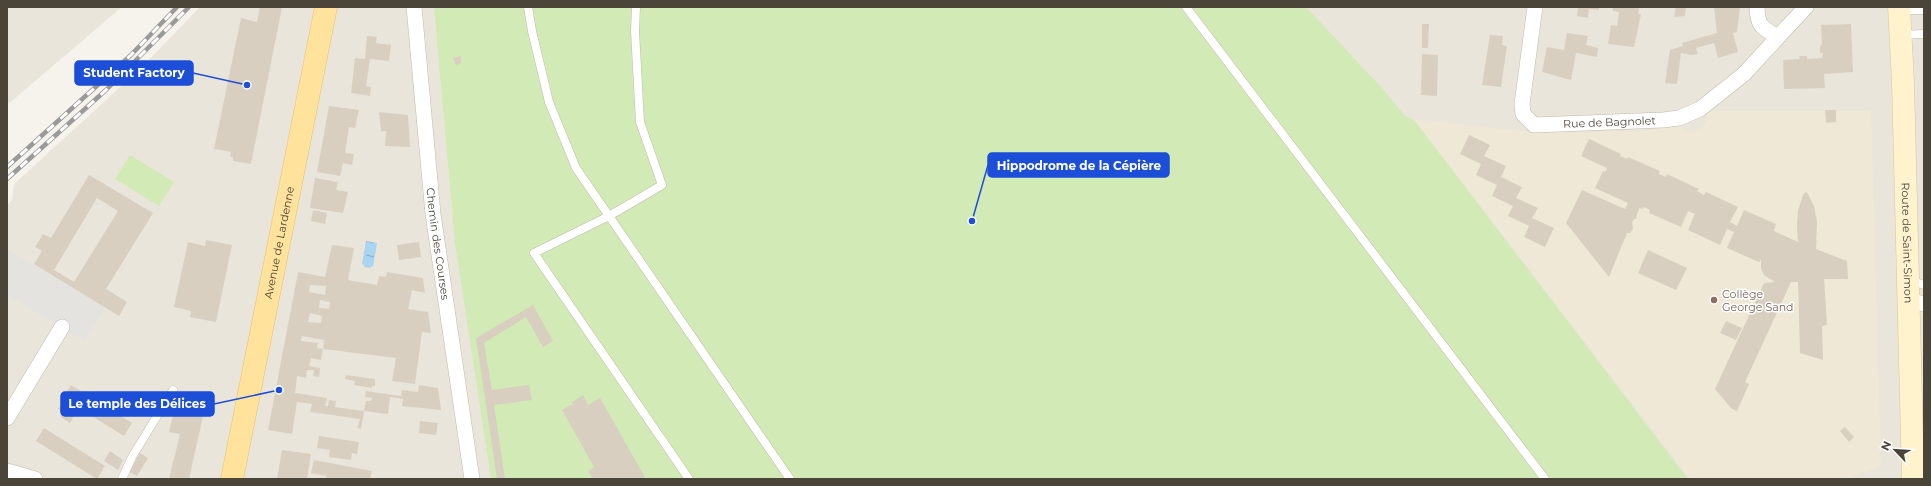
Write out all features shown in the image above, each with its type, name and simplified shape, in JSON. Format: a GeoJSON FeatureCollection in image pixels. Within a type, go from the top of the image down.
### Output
{"type":"FeatureCollection","features":[{"type":"Feature","properties":{"kind":"main road","name":"Avenue de Lardenne"},"geometry":{"type":"LineString","coordinates":[[221,479],[314,7]]}},
{"type":"Feature","properties":{"kind":"main road","name":"Avenue de Lardenne"},"geometry":{"type":"LineString","coordinates":[[232,479],[326,7]]}},
{"type":"Feature","properties":{"kind":"main road","name":"Route de Saint-Simon"},"geometry":{"type":"LineString","coordinates":[[1899,8],[1916,292],[1913,479]]}},
{"type":"Feature","properties":{"kind":"street","name":"Chemin des Courses"},"geometry":{"type":"LineString","coordinates":[[414,7],[433,214],[472,479]]}},
{"type":"Feature","properties":{"kind":"street","name":"Rue de Bagnolet"},"geometry":{"type":"LineString","coordinates":[[1535,7],[1522,104],[1523,114],[1534,125],[1663,120],[1679,118],[1700,109],[1744,74],[1806,7]]}},
{"type":"Feature","properties":{"kind":"street"},"geometry":{"type":"LineString","coordinates":[[1757,7],[1758,20],[1761,27],[1778,36]]}},
{"type":"Feature","properties":{"kind":"street"},"geometry":{"type":"LineString","coordinates":[[7,418],[62,327]]}},
{"type":"Feature","properties":{"kind":"street"},"geometry":{"type":"LineString","coordinates":[[7,471],[35,479]]}},
{"type":"Feature","properties":{"kind":"lane"},"geometry":{"type":"LineString","coordinates":[[528,7],[532,31],[550,102],[576,168],[790,479]]}},
{"type":"Feature","properties":{"kind":"lane"},"geometry":{"type":"LineString","coordinates":[[636,7],[635,31],[640,122],[662,185],[609,216],[534,253],[689,479]]}},
{"type":"Feature","properties":{"kind":"lane"},"geometry":{"type":"LineString","coordinates":[[1186,7],[1545,479]]}},
{"type":"Feature","properties":{"kind":"lane"},"geometry":{"type":"LineString","coordinates":[[1899,8],[1924,10]]}},
{"type":"Feature","properties":{"kind":"lane"},"geometry":{"type":"LineString","coordinates":[[1900,35],[1924,34]]}},
{"type":"Feature","properties":{"kind":"lane"},"geometry":{"type":"LineString","coordinates":[[122,479],[132,456],[173,390]]}},
{"type":"Feature","properties":{"kind":"shaded area"},"geometry":{"type":"Polygon","coordinates":[[[7,7],[122,7],[7,105],[7,7]]]}},
{"type":"Feature","properties":{"kind":"shaded area"},"geometry":{"type":"Polygon","coordinates":[[[200,7],[1924,7],[1924,479],[7,479],[7,205],[12,200],[14,184],[139,70],[200,7]]]}},
{"type":"Feature","properties":{"kind":"shaded area","name":"Collège George Sand"},"geometry":{"type":"Polygon","coordinates":[[[1708,111],[1871,111],[1881,466],[1847,479],[1690,479],[1414,119],[1537,133],[1646,131],[1680,126],[1691,133],[1704,126],[1708,111]]]}},
{"type":"Feature","properties":{"kind":"shaded area"},"geometry":{"type":"Polygon","coordinates":[[[7,249],[105,307],[85,341],[7,295],[7,249]]]}},
{"type":"Feature","properties":{"kind":"green space"},"geometry":{"type":"Polygon","coordinates":[[[434,7],[1306,7],[1382,88],[1405,116],[1414,120],[1688,479],[491,479],[455,243],[434,7]]]}},
{"type":"Feature","properties":{"kind":"green space"},"geometry":{"type":"Polygon","coordinates":[[[130,155],[174,182],[159,206],[115,179],[130,155]]]}},
{"type":"Feature","properties":{"kind":"water"},"geometry":{"type":"Polygon","coordinates":[[[366,241],[377,243],[373,267],[371,266],[371,268],[364,267],[362,264],[366,241]]]}},
{"type":"Feature","properties":{"kind":"building"},"geometry":{"type":"Polygon","coordinates":[[[260,7],[282,7],[251,164],[233,161],[233,157],[230,157],[231,152],[214,149],[241,18],[257,22],[260,7]]]}},
{"type":"Feature","properties":{"kind":"building"},"geometry":{"type":"Polygon","coordinates":[[[1578,7],[1599,7],[1599,10],[1589,9],[1588,18],[1577,16],[1578,7]]]}},
{"type":"Feature","properties":{"kind":"building"},"geometry":{"type":"Polygon","coordinates":[[[1613,7],[1639,7],[1638,14],[1641,14],[1634,47],[1608,44],[1611,25],[1617,26],[1619,12],[1613,11],[1613,7]]]}},
{"type":"Feature","properties":{"kind":"building"},"geometry":{"type":"Polygon","coordinates":[[[1676,7],[1686,7],[1685,16],[1674,17],[1676,7]]]}},
{"type":"Feature","properties":{"kind":"building"},"geometry":{"type":"Polygon","coordinates":[[[1714,7],[1740,7],[1737,32],[1733,33],[1738,52],[1718,58],[1714,43],[1696,48],[1698,54],[1691,55],[1681,53],[1677,84],[1665,83],[1670,50],[1683,46],[1682,43],[1717,33],[1714,7]]]}},
{"type":"Feature","properties":{"kind":"building"},"geometry":{"type":"Polygon","coordinates":[[[1422,24],[1429,24],[1428,48],[1422,48],[1422,24]]]}},
{"type":"Feature","properties":{"kind":"building"},"geometry":{"type":"Polygon","coordinates":[[[1851,24],[1853,72],[1824,74],[1825,88],[1784,89],[1783,60],[1800,59],[1799,56],[1807,56],[1807,59],[1822,58],[1823,53],[1820,53],[1820,46],[1822,45],[1821,25],[1851,24]]]}},
{"type":"Feature","properties":{"kind":"building"},"geometry":{"type":"Polygon","coordinates":[[[1567,33],[1588,36],[1586,45],[1598,48],[1597,57],[1576,53],[1571,80],[1542,72],[1547,47],[1564,50],[1567,33]]]}},
{"type":"Feature","properties":{"kind":"building"},"geometry":{"type":"Polygon","coordinates":[[[1490,35],[1503,36],[1502,45],[1507,46],[1501,87],[1482,85],[1490,35]]]}},
{"type":"Feature","properties":{"kind":"building"},"geometry":{"type":"Polygon","coordinates":[[[367,36],[377,37],[376,43],[391,45],[389,61],[370,59],[366,86],[371,87],[370,96],[351,93],[355,58],[365,59],[367,36]]]}},
{"type":"Feature","properties":{"kind":"building"},"geometry":{"type":"Polygon","coordinates":[[[1422,54],[1438,55],[1437,96],[1421,95],[1422,54]]]}},
{"type":"Feature","properties":{"kind":"building"},"geometry":{"type":"Polygon","coordinates":[[[461,56],[461,63],[456,65],[453,58],[461,56]]]}},
{"type":"Feature","properties":{"kind":"building"},"geometry":{"type":"Polygon","coordinates":[[[329,106],[359,110],[355,128],[349,127],[345,153],[354,154],[352,165],[343,163],[340,176],[317,172],[329,106]]]}},
{"type":"Feature","properties":{"kind":"building"},"geometry":{"type":"Polygon","coordinates":[[[1825,110],[1836,110],[1836,122],[1826,123],[1825,110]]]}},
{"type":"Feature","properties":{"kind":"building"},"geometry":{"type":"Polygon","coordinates":[[[379,112],[408,115],[410,147],[385,146],[386,131],[381,131],[379,112]]]}},
{"type":"Feature","properties":{"kind":"building"},"geometry":{"type":"Polygon","coordinates":[[[1469,135],[1490,145],[1484,156],[1506,166],[1501,177],[1522,187],[1516,198],[1538,208],[1532,218],[1554,228],[1545,247],[1524,237],[1529,226],[1508,216],[1513,206],[1492,196],[1497,185],[1476,175],[1481,164],[1460,154],[1469,135]]]}},
{"type":"Feature","properties":{"kind":"building"},"geometry":{"type":"Polygon","coordinates":[[[1589,139],[1621,154],[1620,156],[1627,159],[1628,157],[1660,171],[1659,174],[1666,177],[1667,174],[1699,189],[1697,191],[1704,195],[1706,192],[1738,207],[1730,222],[1737,226],[1744,210],[1776,224],[1774,231],[1798,242],[1798,211],[1803,195],[1806,192],[1814,206],[1817,222],[1816,249],[1847,261],[1848,279],[1824,279],[1827,325],[1822,326],[1823,360],[1800,353],[1798,282],[1791,282],[1745,382],[1749,384],[1737,411],[1732,409],[1715,389],[1764,283],[1775,282],[1764,275],[1761,268],[1761,259],[1759,262],[1727,248],[1734,232],[1727,229],[1720,245],[1688,230],[1695,214],[1688,211],[1681,227],[1649,213],[1650,210],[1644,207],[1642,209],[1639,208],[1636,219],[1632,222],[1633,229],[1630,233],[1627,233],[1609,277],[1566,223],[1582,190],[1625,209],[1628,203],[1595,188],[1603,171],[1605,172],[1607,168],[1581,156],[1589,139]]]}},
{"type":"Feature","properties":{"kind":"building"},"geometry":{"type":"Polygon","coordinates":[[[89,175],[153,213],[106,289],[127,302],[119,316],[34,264],[42,251],[35,247],[43,234],[51,238],[89,175]],[[97,198],[54,270],[74,282],[118,211],[97,198]]]}},
{"type":"Feature","properties":{"kind":"building"},"geometry":{"type":"Polygon","coordinates":[[[315,178],[338,182],[336,190],[348,192],[343,213],[310,208],[315,178]]]}},
{"type":"Feature","properties":{"kind":"building"},"geometry":{"type":"Polygon","coordinates":[[[313,210],[327,213],[325,224],[311,221],[313,210]]]}},
{"type":"Feature","properties":{"kind":"building"},"geometry":{"type":"Polygon","coordinates":[[[206,240],[232,245],[216,322],[190,317],[191,311],[174,307],[188,242],[205,246],[206,240]]]}},
{"type":"Feature","properties":{"kind":"building"},"geometry":{"type":"Polygon","coordinates":[[[419,242],[421,257],[399,260],[397,245],[419,242]]]}},
{"type":"Feature","properties":{"kind":"building"},"geometry":{"type":"Polygon","coordinates":[[[332,245],[354,248],[348,280],[377,285],[379,276],[386,277],[387,272],[423,278],[425,293],[412,290],[408,309],[428,312],[431,333],[422,332],[415,384],[392,381],[396,358],[323,349],[321,360],[311,358],[309,366],[320,368],[319,377],[313,376],[314,370],[307,370],[306,378],[297,376],[295,393],[327,398],[325,406],[328,406],[329,400],[336,401],[335,407],[364,411],[361,429],[357,428],[360,419],[310,412],[312,404],[297,402],[292,434],[268,430],[298,272],[325,277],[332,245]],[[310,285],[309,292],[325,295],[326,286],[310,285]],[[320,300],[319,308],[329,309],[330,302],[320,300]],[[310,313],[308,322],[321,323],[322,316],[310,313]],[[302,336],[301,341],[318,343],[317,348],[323,349],[324,340],[302,336]]]}},
{"type":"Feature","properties":{"kind":"building"},"geometry":{"type":"Polygon","coordinates":[[[1648,250],[1687,268],[1676,290],[1638,273],[1648,250]]]}},
{"type":"Feature","properties":{"kind":"building"},"geometry":{"type":"Polygon","coordinates":[[[533,305],[553,341],[543,347],[526,317],[484,343],[492,390],[529,385],[532,400],[494,405],[505,479],[497,479],[476,338],[533,305]]]}},
{"type":"Feature","properties":{"kind":"building"},"geometry":{"type":"Polygon","coordinates":[[[1726,321],[1742,328],[1736,340],[1720,333],[1726,321]]]}},
{"type":"Feature","properties":{"kind":"building"},"geometry":{"type":"Polygon","coordinates":[[[346,375],[375,379],[375,386],[372,386],[372,388],[354,385],[355,381],[345,379],[346,375]]]}},
{"type":"Feature","properties":{"kind":"building"},"geometry":{"type":"Polygon","coordinates":[[[71,385],[132,423],[124,436],[63,398],[71,385]]]}},
{"type":"Feature","properties":{"kind":"building"},"geometry":{"type":"Polygon","coordinates":[[[419,385],[438,388],[441,410],[402,406],[403,399],[390,397],[388,414],[364,411],[366,401],[371,401],[372,398],[365,397],[366,391],[401,396],[402,390],[418,392],[419,385]]]}},
{"type":"Feature","properties":{"kind":"building"},"geometry":{"type":"Polygon","coordinates":[[[583,395],[588,405],[600,398],[646,479],[593,479],[588,471],[594,467],[562,410],[573,404],[572,402],[583,395]]]}},
{"type":"Feature","properties":{"kind":"building"},"geometry":{"type":"Polygon","coordinates":[[[177,397],[206,403],[189,479],[169,479],[180,434],[169,432],[177,397]]]}},
{"type":"Feature","properties":{"kind":"building"},"geometry":{"type":"Polygon","coordinates":[[[61,405],[75,414],[70,423],[60,417],[63,413],[58,409],[61,405]]]}},
{"type":"Feature","properties":{"kind":"building"},"geometry":{"type":"Polygon","coordinates":[[[420,421],[438,423],[436,435],[419,433],[420,421]]]}},
{"type":"Feature","properties":{"kind":"building"},"geometry":{"type":"Polygon","coordinates":[[[1845,427],[1854,437],[1849,442],[1840,431],[1845,427]]]}},
{"type":"Feature","properties":{"kind":"building"},"geometry":{"type":"Polygon","coordinates":[[[44,428],[105,466],[97,479],[36,441],[44,428]]]}},
{"type":"Feature","properties":{"kind":"building"},"geometry":{"type":"Polygon","coordinates":[[[319,436],[359,442],[357,454],[352,453],[351,460],[329,457],[330,450],[317,448],[319,436]]]}},
{"type":"Feature","properties":{"kind":"building"},"geometry":{"type":"Polygon","coordinates":[[[282,450],[311,454],[307,479],[277,479],[282,450]]]}},
{"type":"Feature","properties":{"kind":"building"},"geometry":{"type":"Polygon","coordinates":[[[110,451],[123,460],[118,470],[104,461],[110,451]]]}},
{"type":"Feature","properties":{"kind":"building"},"geometry":{"type":"Polygon","coordinates":[[[140,453],[148,458],[137,476],[129,472],[140,453]]]}},
{"type":"Feature","properties":{"kind":"building"},"geometry":{"type":"Polygon","coordinates":[[[314,460],[372,471],[370,479],[326,479],[327,472],[326,476],[311,473],[314,460]]]}},
{"type":"Feature","properties":{"kind":"railway"},"geometry":{"type":"LineString","coordinates":[[7,167],[131,55],[177,7]]}},
{"type":"Feature","properties":{"kind":"railway"},"geometry":{"type":"LineString","coordinates":[[7,179],[106,90],[189,7]]}},
{"type":"Feature","properties":{"kind":"place","name":"Student Factory"},"geometry":{"type":"Point","coordinates":[247,85]}},
{"type":"Feature","properties":{"kind":"place","name":"Hippodrome de la Cépière"},"geometry":{"type":"Point","coordinates":[972,221]}},
{"type":"Feature","properties":{"kind":"place","name":"Collège George Sand"},"geometry":{"type":"Point","coordinates":[1714,300]}},
{"type":"Feature","properties":{"kind":"place","name":"Le temple des Délices"},"geometry":{"type":"Point","coordinates":[279,390]}}]}
